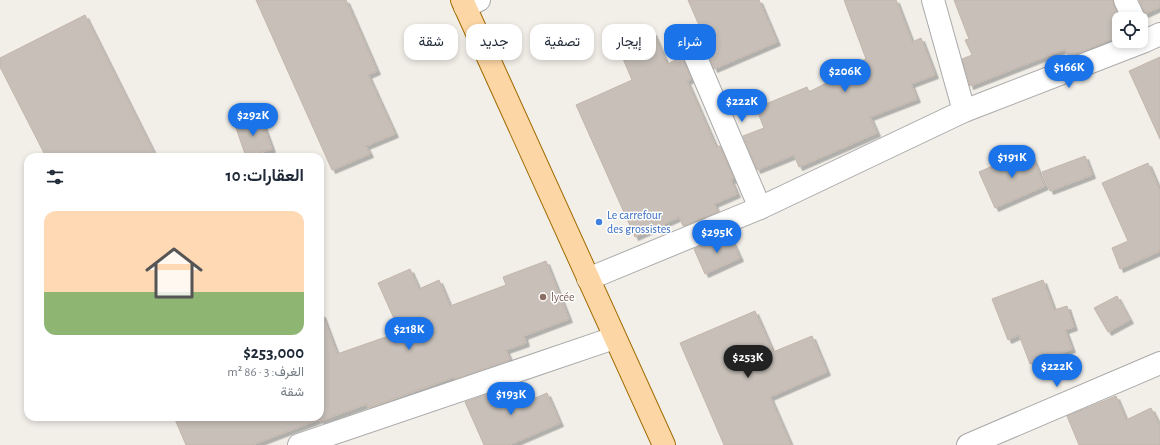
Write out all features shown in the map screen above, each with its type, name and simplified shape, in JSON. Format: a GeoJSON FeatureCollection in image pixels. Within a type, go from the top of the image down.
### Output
{"type":"FeatureCollection","features":[{"type":"Feature","properties":{"kind":"main road"},"geometry":{"type":"LineString","coordinates":[[468,2],[614,338],[664,445]]}},
{"type":"Feature","properties":{"kind":"street"},"geometry":{"type":"LineString","coordinates":[[933,0],[964,111]]}},
{"type":"Feature","properties":{"kind":"street"},"geometry":{"type":"LineString","coordinates":[[1125,0],[1131,12]]}},
{"type":"Feature","properties":{"kind":"street"},"geometry":{"type":"LineString","coordinates":[[588,279],[760,208],[964,111],[1149,36]]}},
{"type":"Feature","properties":{"kind":"street"},"geometry":{"type":"LineString","coordinates":[[697,60],[760,208]]}},
{"type":"Feature","properties":{"kind":"street"},"geometry":{"type":"LineString","coordinates":[[299,445],[614,338]]}},
{"type":"Feature","properties":{"kind":"street"},"geometry":{"type":"LineString","coordinates":[[968,445],[1160,363]]}},
{"type":"Feature","properties":{"kind":"building"},"geometry":{"type":"Polygon","coordinates":[[[256,0],[346,0],[377,71],[368,75],[395,134],[366,146],[370,154],[332,170],[256,0]]]}},
{"type":"Feature","properties":{"kind":"building"},"geometry":{"type":"Polygon","coordinates":[[[688,0],[759,0],[777,42],[714,69],[710,60],[716,60],[716,24],[698,24],[688,0]]]}},
{"type":"Feature","properties":{"kind":"building"},"geometry":{"type":"Polygon","coordinates":[[[844,0],[896,0],[912,42],[921,38],[935,75],[911,84],[917,99],[870,117],[877,133],[799,167],[794,155],[757,170],[743,136],[764,128],[756,108],[807,87],[809,92],[853,69],[852,65],[866,59],[844,0]]]}},
{"type":"Feature","properties":{"kind":"building"},"geometry":{"type":"Polygon","coordinates":[[[954,0],[1113,0],[1117,12],[1112,12],[1112,39],[1069,57],[1065,49],[970,86],[962,59],[972,55],[965,40],[969,39],[954,0]]]}},
{"type":"Feature","properties":{"kind":"building"},"geometry":{"type":"Polygon","coordinates":[[[1139,0],[1160,0],[1160,7],[1148,13],[1144,12],[1139,0]]]}},
{"type":"Feature","properties":{"kind":"building"},"geometry":{"type":"Polygon","coordinates":[[[85,15],[154,153],[44,153],[0,67],[0,58],[85,15]]]}},
{"type":"Feature","properties":{"kind":"building"},"geometry":{"type":"Polygon","coordinates":[[[656,39],[667,64],[676,60],[683,60],[691,79],[687,81],[716,147],[720,146],[734,179],[731,180],[737,194],[714,204],[718,212],[683,226],[679,217],[635,237],[576,105],[632,80],[624,60],[656,60],[656,39]]]}},
{"type":"Feature","properties":{"kind":"building"},"geometry":{"type":"Polygon","coordinates":[[[1160,57],[1160,139],[1129,71],[1160,57]]]}},
{"type":"Feature","properties":{"kind":"building"},"geometry":{"type":"Polygon","coordinates":[[[260,116],[272,149],[259,153],[245,153],[235,125],[260,116]]]}},
{"type":"Feature","properties":{"kind":"building"},"geometry":{"type":"Polygon","coordinates":[[[1029,150],[1045,186],[995,208],[979,172],[1029,150]]]}},
{"type":"Feature","properties":{"kind":"building"},"geometry":{"type":"Polygon","coordinates":[[[1085,156],[1092,175],[1050,191],[1042,172],[1085,156]]]}},
{"type":"Feature","properties":{"kind":"building"},"geometry":{"type":"Polygon","coordinates":[[[1148,163],[1160,191],[1160,251],[1120,269],[1112,248],[1128,241],[1102,183],[1148,163]]]}},
{"type":"Feature","properties":{"kind":"building"},"geometry":{"type":"Polygon","coordinates":[[[729,234],[740,258],[705,274],[694,249],[729,234]]]}},
{"type":"Feature","properties":{"kind":"building"},"geometry":{"type":"Polygon","coordinates":[[[546,261],[569,319],[524,336],[526,343],[506,350],[510,360],[455,379],[454,377],[368,408],[367,404],[324,420],[324,319],[337,354],[400,332],[378,283],[410,269],[419,289],[439,280],[450,306],[506,285],[503,277],[546,261]]]}},
{"type":"Feature","properties":{"kind":"building"},"geometry":{"type":"Polygon","coordinates":[[[1043,280],[1054,310],[1067,306],[1074,327],[1065,330],[1072,349],[1030,364],[1019,335],[1008,340],[992,299],[1043,280]]]}},
{"type":"Feature","properties":{"kind":"building"},"geometry":{"type":"Polygon","coordinates":[[[1117,296],[1130,320],[1108,332],[1094,308],[1117,296]]]}},
{"type":"Feature","properties":{"kind":"building"},"geometry":{"type":"Polygon","coordinates":[[[755,311],[773,352],[812,336],[827,372],[770,397],[791,445],[724,445],[680,343],[755,311]]]}},
{"type":"Feature","properties":{"kind":"building"},"geometry":{"type":"Polygon","coordinates":[[[520,383],[528,401],[547,393],[560,423],[509,445],[484,445],[465,402],[520,383]]]}},
{"type":"Feature","properties":{"kind":"building"},"geometry":{"type":"Polygon","coordinates":[[[1116,396],[1126,420],[1151,408],[1160,426],[1160,445],[1079,445],[1067,416],[1116,396]]]}},
{"type":"Feature","properties":{"kind":"building"},"geometry":{"type":"Polygon","coordinates":[[[176,421],[315,421],[252,445],[186,445],[176,421]]]}},
{"type":"Feature","properties":{"kind":"place","name":"Le carrefour des grossistes"},"geometry":{"type":"Point","coordinates":[599,222]}},
{"type":"Feature","properties":{"kind":"place","name":"lycée"},"geometry":{"type":"Point","coordinates":[543,297]}}]}
